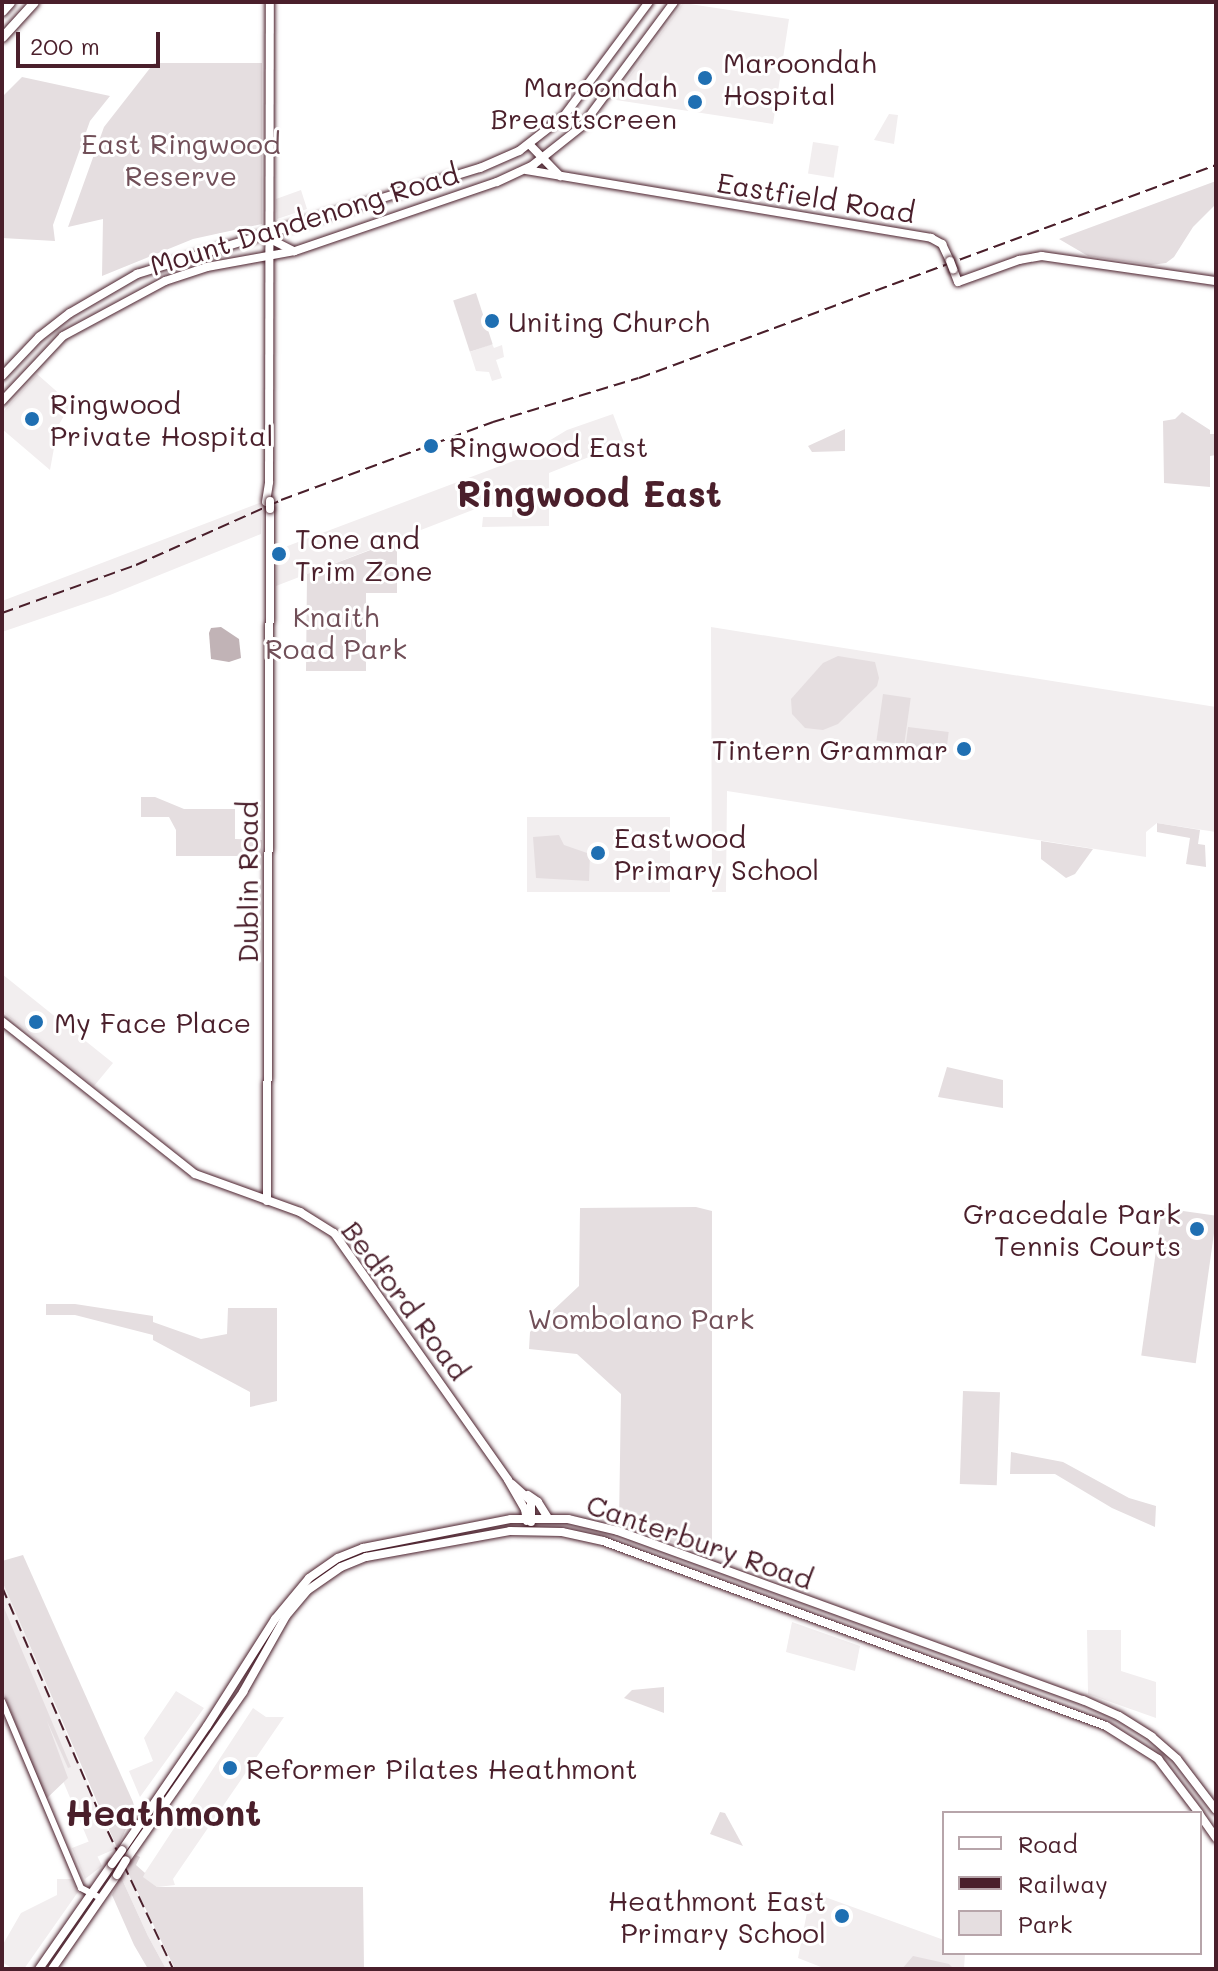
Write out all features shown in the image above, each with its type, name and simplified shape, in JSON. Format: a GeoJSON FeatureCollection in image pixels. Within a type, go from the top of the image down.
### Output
{"type":"FeatureCollection","features":[{"type":"Feature","properties":{"kind":"highway"},"geometry":{"type":"LineString","coordinates":[[2,11],[10,2]]}},
{"type":"Feature","properties":{"kind":"highway"},"geometry":{"type":"LineString","coordinates":[[2,37],[34,2]]}},
{"type":"Feature","properties":{"kind":"main road","name":"Dublin Road"},"geometry":{"type":"LineString","coordinates":[[267,1201],[270,2]]}},
{"type":"Feature","properties":{"kind":"main road","name":"Mount Dandenong Road"},"geometry":{"type":"LineString","coordinates":[[2,401],[47,351],[84,323],[181,275],[480,168],[529,144],[573,105],[649,2]]}},
{"type":"Feature","properties":{"kind":"main road","name":"Mount Dandenong Road"},"geometry":{"type":"LineString","coordinates":[[2,376],[39,337],[75,309],[137,274],[248,237],[295,251],[524,170],[563,144],[583,125],[674,2]]}},
{"type":"Feature","properties":{"kind":"main road","name":"Eastfield Road"},"geometry":{"type":"LineString","coordinates":[[529,144],[551,173],[568,179],[931,238],[942,244],[958,282],[1019,260],[1042,256],[1216,281]]}},
{"type":"Feature","properties":{"kind":"main road"},"geometry":{"type":"LineString","coordinates":[[524,170],[551,173],[563,144]]}},
{"type":"Feature","properties":{"kind":"main road"},"geometry":{"type":"LineString","coordinates":[[248,237],[295,251]]}},
{"type":"Feature","properties":{"kind":"main road"},"geometry":{"type":"LineString","coordinates":[[75,309],[84,323]]}},
{"type":"Feature","properties":{"kind":"main road","name":"Bedford Road"},"geometry":{"type":"LineString","coordinates":[[2,1021],[195,1174],[310,1217],[341,1241],[508,1480],[524,1498],[529,1518],[528,1530]]}},
{"type":"Feature","properties":{"kind":"main road"},"geometry":{"type":"LineString","coordinates":[[479,1523],[517,1511],[524,1498]]}},
{"type":"Feature","properties":{"kind":"main road","name":"Bedford Road"},"geometry":{"type":"LineString","coordinates":[[524,1498],[538,1502],[548,1518]]}},
{"type":"Feature","properties":{"kind":"main road","name":"Canterbury Road"},"geometry":{"type":"LineString","coordinates":[[57,1962],[139,1842],[232,1686],[284,1606],[327,1564],[377,1544],[479,1523],[548,1518],[611,1528],[1083,1700],[1119,1716],[1152,1737],[1177,1759],[1216,1810]]}},
{"type":"Feature","properties":{"kind":"main road","name":"Canterbury Road"},"geometry":{"type":"LineString","coordinates":[[39,1969],[125,1846],[243,1692],[286,1616],[308,1590],[341,1567],[392,1551],[528,1530],[570,1532],[595,1539],[1081,1716],[1142,1746],[1169,1772],[1197,1811]]}},
{"type":"Feature","properties":{"kind":"main road"},"geometry":{"type":"LineString","coordinates":[[761,1600],[765,1585]]}},
{"type":"Feature","properties":{"kind":"main road"},"geometry":{"type":"LineString","coordinates":[[999,1686],[1006,1672]]}},
{"type":"Feature","properties":{"kind":"main road"},"geometry":{"type":"LineString","coordinates":[[232,1686],[243,1692]]}},
{"type":"Feature","properties":{"kind":"main road"},"geometry":{"type":"LineString","coordinates":[[1081,1716],[1083,1700]]}},
{"type":"Feature","properties":{"kind":"main road","name":"Canterbury Road"},"geometry":{"type":"LineString","coordinates":[[1202,1818],[1216,1838]]}},
{"type":"Feature","properties":{"kind":"main road"},"geometry":{"type":"LineString","coordinates":[[125,1846],[139,1842]]}},
{"type":"Feature","properties":{"kind":"main road"},"geometry":{"type":"LineString","coordinates":[[50,1953],[57,1962]]}},
{"type":"Feature","properties":{"kind":"street"},"geometry":{"type":"LineString","coordinates":[[2,1701],[80,1885],[84,1904]]}},
{"type":"Feature","properties":{"kind":"street"},"geometry":{"type":"LineString","coordinates":[[80,1885],[102,1896]]}},
{"type":"Feature","properties":{"kind":"shaded area","name":"Maroondah Hospital"},"geometry":{"type":"Polygon","coordinates":[[[683,3],[789,19],[773,124],[616,100],[615,96],[683,3]]]}},
{"type":"Feature","properties":{"kind":"shaded area"},"geometry":{"type":"Polygon","coordinates":[[[889,114],[898,115],[894,144],[874,140],[889,114]]]}},
{"type":"Feature","properties":{"kind":"shaded area"},"geometry":{"type":"Polygon","coordinates":[[[813,142],[839,146],[834,178],[808,174],[813,142]]]}},
{"type":"Feature","properties":{"kind":"shaded area"},"geometry":{"type":"Polygon","coordinates":[[[301,190],[307,209],[277,219],[276,199],[301,190]]]}},
{"type":"Feature","properties":{"kind":"shaded area"},"geometry":{"type":"Polygon","coordinates":[[[492,344],[494,348],[502,345],[504,357],[496,360],[502,378],[492,381],[489,372],[476,371],[470,352],[492,344]]]}},
{"type":"Feature","properties":{"kind":"shaded area","name":"Ringwood Private Hospital"},"geometry":{"type":"Polygon","coordinates":[[[37,374],[71,404],[58,426],[50,470],[2,429],[2,413],[37,374]]]}},
{"type":"Feature","properties":{"kind":"shaded area"},"geometry":{"type":"Polygon","coordinates":[[[613,414],[624,443],[549,473],[549,526],[482,527],[483,517],[512,517],[513,501],[483,506],[276,586],[277,550],[516,460],[536,460],[542,445],[567,430],[613,414]]]}},
{"type":"Feature","properties":{"kind":"shaded area"},"geometry":{"type":"Polygon","coordinates":[[[262,502],[261,534],[110,595],[2,632],[2,601],[262,502]]]}},
{"type":"Feature","properties":{"kind":"shaded area"},"geometry":{"type":"Polygon","coordinates":[[[221,627],[239,639],[241,658],[229,662],[211,659],[209,633],[211,628],[221,627]]]}},
{"type":"Feature","properties":{"kind":"shaded area","name":"Tintern Grammar"},"geometry":{"type":"Polygon","coordinates":[[[711,627],[1216,707],[1216,832],[1157,823],[1146,832],[1146,857],[727,791],[726,892],[712,892],[711,627]]]}},
{"type":"Feature","properties":{"kind":"shaded area","name":"Eastwood Primary School"},"geometry":{"type":"Polygon","coordinates":[[[527,817],[670,817],[670,892],[527,892],[527,817]]]}},
{"type":"Feature","properties":{"kind":"shaded area"},"geometry":{"type":"Polygon","coordinates":[[[2,974],[113,1063],[94,1086],[2,1011],[2,974]]]}},
{"type":"Feature","properties":{"kind":"shaded area"},"geometry":{"type":"Polygon","coordinates":[[[2,1581],[116,1849],[95,1857],[2,1637],[2,1581]]]}},
{"type":"Feature","properties":{"kind":"shaded area"},"geometry":{"type":"Polygon","coordinates":[[[792,1622],[860,1646],[855,1671],[786,1652],[792,1622]]]}},
{"type":"Feature","properties":{"kind":"shaded area"},"geometry":{"type":"Polygon","coordinates":[[[1087,1630],[1121,1630],[1121,1671],[1156,1682],[1156,1718],[1088,1694],[1087,1630]]]}},
{"type":"Feature","properties":{"kind":"shaded area"},"geometry":{"type":"Polygon","coordinates":[[[176,1691],[204,1708],[140,1797],[129,1771],[153,1761],[144,1738],[176,1691]]]}},
{"type":"Feature","properties":{"kind":"shaded area"},"geometry":{"type":"Polygon","coordinates":[[[253,1708],[266,1717],[284,1717],[173,1879],[175,1885],[157,1887],[142,1877],[253,1708]]]}},
{"type":"Feature","properties":{"kind":"shaded area"},"geometry":{"type":"Polygon","coordinates":[[[90,1841],[102,1866],[85,1879],[72,1848],[90,1841]]]}},
{"type":"Feature","properties":{"kind":"shaded area"},"geometry":{"type":"Polygon","coordinates":[[[126,1869],[175,1969],[166,1969],[148,1936],[121,1877],[126,1869]]]}},
{"type":"Feature","properties":{"kind":"shaded area"},"geometry":{"type":"Polygon","coordinates":[[[57,1879],[72,1879],[78,1892],[24,1969],[13,1969],[2,1962],[2,1946],[21,1913],[57,1895],[57,1879]]]}},
{"type":"Feature","properties":{"kind":"shaded area","name":"Heathmont East Primary School"},"geometry":{"type":"Polygon","coordinates":[[[811,1892],[942,1939],[942,1955],[965,1955],[964,1969],[826,1969],[798,1958],[811,1892]]]}},
{"type":"Feature","properties":{"kind":"green space","name":"East Ringwood Reserve"},"geometry":{"type":"Polygon","coordinates":[[[154,63],[262,63],[262,224],[193,239],[102,276],[103,219],[68,227],[104,127],[154,63]]]}},
{"type":"Feature","properties":{"kind":"green space"},"geometry":{"type":"Polygon","coordinates":[[[22,77],[110,96],[90,121],[53,225],[55,241],[2,238],[2,97],[22,77]]]}},
{"type":"Feature","properties":{"kind":"green space"},"geometry":{"type":"Polygon","coordinates":[[[1216,181],[1216,204],[1193,227],[1174,257],[1166,263],[1151,265],[1088,256],[1059,239],[1216,181]]]}},
{"type":"Feature","properties":{"kind":"green space"},"geometry":{"type":"Polygon","coordinates":[[[476,293],[493,344],[470,352],[453,300],[476,293]]]}},
{"type":"Feature","properties":{"kind":"green space"},"geometry":{"type":"Polygon","coordinates":[[[1182,412],[1210,430],[1210,434],[1216,434],[1216,455],[1210,456],[1210,487],[1164,483],[1163,421],[1175,419],[1182,412]]]}},
{"type":"Feature","properties":{"kind":"green space"},"geometry":{"type":"Polygon","coordinates":[[[845,429],[845,451],[812,452],[808,446],[845,429]]]}},
{"type":"Feature","properties":{"kind":"green space","name":"Knaith Road Park"},"geometry":{"type":"Polygon","coordinates":[[[397,540],[397,593],[366,593],[366,671],[306,671],[307,574],[397,540]]]}},
{"type":"Feature","properties":{"kind":"green space"},"geometry":{"type":"Polygon","coordinates":[[[838,656],[875,662],[879,678],[877,686],[838,724],[823,730],[805,728],[792,714],[791,699],[823,663],[838,656]]]}},
{"type":"Feature","properties":{"kind":"green space"},"geometry":{"type":"Polygon","coordinates":[[[883,694],[911,698],[904,744],[876,741],[883,694]]]}},
{"type":"Feature","properties":{"kind":"green space"},"geometry":{"type":"Polygon","coordinates":[[[908,727],[949,732],[946,755],[905,750],[908,727]]]}},
{"type":"Feature","properties":{"kind":"green space"},"geometry":{"type":"Polygon","coordinates":[[[141,797],[155,797],[184,809],[235,809],[235,839],[262,840],[262,856],[176,856],[176,830],[169,817],[141,817],[141,797]]]}},
{"type":"Feature","properties":{"kind":"green space"},"geometry":{"type":"Polygon","coordinates":[[[1157,823],[1200,830],[1198,844],[1205,845],[1206,867],[1186,864],[1190,838],[1157,832],[1157,823]]]}},
{"type":"Feature","properties":{"kind":"green space"},"geometry":{"type":"Polygon","coordinates":[[[559,835],[564,845],[590,854],[589,881],[536,878],[533,837],[559,835]]]}},
{"type":"Feature","properties":{"kind":"green space"},"geometry":{"type":"Polygon","coordinates":[[[1041,841],[1093,849],[1075,874],[1066,878],[1041,859],[1041,841]]]}},
{"type":"Feature","properties":{"kind":"green space"},"geometry":{"type":"Polygon","coordinates":[[[947,1067],[1003,1080],[1003,1108],[938,1097],[947,1067]]]}},
{"type":"Feature","properties":{"kind":"green space","name":"Wombolano Park"},"geometry":{"type":"Polygon","coordinates":[[[696,1207],[712,1211],[712,1557],[619,1523],[621,1394],[577,1354],[529,1349],[530,1332],[579,1286],[580,1208],[696,1207]]]}},
{"type":"Feature","properties":{"kind":"green space"},"geometry":{"type":"Polygon","coordinates":[[[1162,1208],[1216,1216],[1196,1363],[1141,1356],[1162,1208]]]}},
{"type":"Feature","properties":{"kind":"green space"},"geometry":{"type":"Polygon","coordinates":[[[46,1304],[75,1304],[153,1316],[153,1322],[201,1339],[227,1334],[228,1308],[277,1308],[277,1401],[250,1407],[250,1392],[153,1340],[153,1335],[75,1315],[46,1315],[46,1304]]]}},
{"type":"Feature","properties":{"kind":"green space"},"geometry":{"type":"Polygon","coordinates":[[[963,1391],[1000,1392],[997,1485],[960,1484],[963,1391]]]}},
{"type":"Feature","properties":{"kind":"green space"},"geometry":{"type":"Polygon","coordinates":[[[1011,1452],[1063,1462],[1129,1498],[1156,1506],[1155,1527],[1112,1508],[1055,1474],[1010,1474],[1011,1452]]]}},
{"type":"Feature","properties":{"kind":"green space"},"geometry":{"type":"Polygon","coordinates":[[[23,1555],[133,1802],[135,1810],[117,1848],[2,1581],[2,1561],[23,1555]]]}},
{"type":"Feature","properties":{"kind":"green space"},"geometry":{"type":"Polygon","coordinates":[[[2,1603],[71,1767],[68,1768],[47,1721],[68,1778],[46,1799],[2,1690],[2,1603]]]}},
{"type":"Feature","properties":{"kind":"green space"},"geometry":{"type":"Polygon","coordinates":[[[664,1687],[664,1713],[624,1698],[632,1690],[664,1687]]]}},
{"type":"Feature","properties":{"kind":"green space"},"geometry":{"type":"Polygon","coordinates":[[[720,1812],[725,1813],[743,1846],[710,1834],[720,1812]]]}},
{"type":"Feature","properties":{"kind":"green space"},"geometry":{"type":"Polygon","coordinates":[[[136,1855],[140,1857],[136,1865],[145,1873],[143,1877],[157,1887],[363,1887],[364,1969],[175,1969],[126,1869],[136,1855]]]}},
{"type":"Feature","properties":{"kind":"green space"},"geometry":{"type":"Polygon","coordinates":[[[121,1877],[166,1969],[148,1969],[134,1945],[112,1895],[121,1877]]]}},
{"type":"Feature","properties":{"kind":"green space"},"geometry":{"type":"Polygon","coordinates":[[[913,1956],[949,1964],[954,1969],[902,1969],[913,1956]]]}},
{"type":"Feature","properties":{"kind":"railway"},"geometry":{"type":"LineString","coordinates":[[2,613],[136,565],[281,500],[493,422],[639,378],[1216,165]]}},
{"type":"Feature","properties":{"kind":"railway"},"geometry":{"type":"LineString","coordinates":[[2,1587],[100,1815],[173,1969]]}},
{"type":"Feature","properties":{"kind":"place","name":"Maroondah Hospital"},"geometry":{"type":"Point","coordinates":[705,78]}},
{"type":"Feature","properties":{"kind":"place","name":"Maroondah Breastscreen"},"geometry":{"type":"Point","coordinates":[695,102]}},
{"type":"Feature","properties":{"kind":"place","name":"Uniting Church"},"geometry":{"type":"Point","coordinates":[492,321]}},
{"type":"Feature","properties":{"kind":"place","name":"Ringwood Private Hospital"},"geometry":{"type":"Point","coordinates":[32,419]}},
{"type":"Feature","properties":{"kind":"place","name":"Ringwood East"},"geometry":{"type":"Point","coordinates":[431,446]}},
{"type":"Feature","properties":{"kind":"place","name":"Tone and Trim Zone"},"geometry":{"type":"Point","coordinates":[279,554]}},
{"type":"Feature","properties":{"kind":"place","name":"Tintern Grammar"},"geometry":{"type":"Point","coordinates":[964,749]}},
{"type":"Feature","properties":{"kind":"place","name":"Eastwood Primary School"},"geometry":{"type":"Point","coordinates":[598,853]}},
{"type":"Feature","properties":{"kind":"place","name":"My Face Place"},"geometry":{"type":"Point","coordinates":[36,1022]}},
{"type":"Feature","properties":{"kind":"place","name":"Gracedale Park Tennis Courts"},"geometry":{"type":"Point","coordinates":[1197,1229]}},
{"type":"Feature","properties":{"kind":"place","name":"Reformer Pilates Heathmont"},"geometry":{"type":"Point","coordinates":[230,1768]}},
{"type":"Feature","properties":{"kind":"place","name":"Heathmont East Primary School"},"geometry":{"type":"Point","coordinates":[842,1916]}},
{"type":"Feature","properties":{"kind":"district","name":"Ringwood East"},"geometry":{"type":"Point","coordinates":[589,493]}},
{"type":"Feature","properties":{"kind":"district","name":"Heathmont"},"geometry":{"type":"Point","coordinates":[163,1812]}}]}
